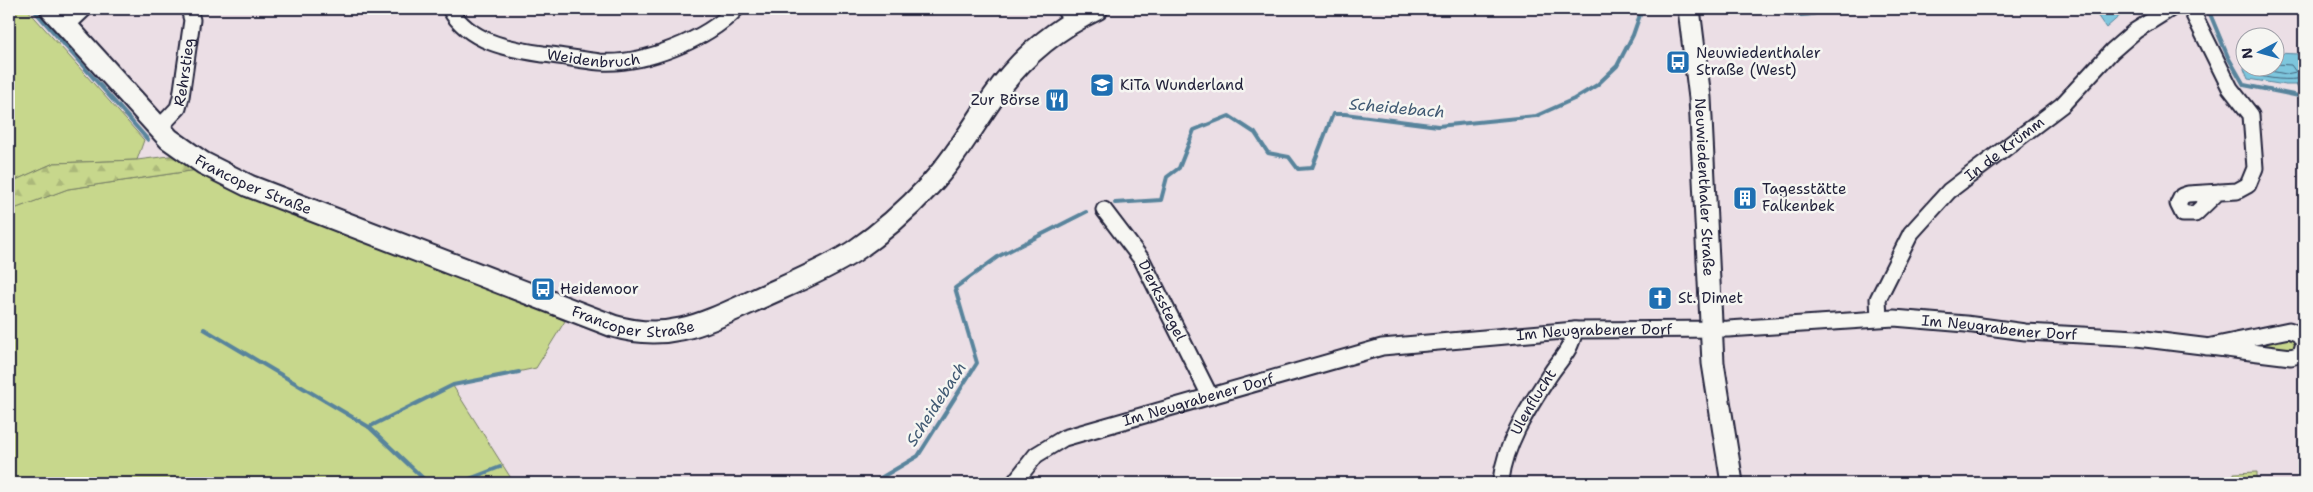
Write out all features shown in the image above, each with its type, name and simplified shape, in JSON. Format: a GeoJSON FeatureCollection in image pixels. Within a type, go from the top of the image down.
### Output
{"type":"FeatureCollection","features":[{"type":"Feature","properties":{"kind":"main road","name":"Francoper Straße"},"geometry":{"type":"LineString","coordinates":[[51,9],[159,128],[203,163],[249,186],[613,326],[638,332],[668,332],[702,324],[815,272],[851,253],[886,227],[931,184],[950,162],[995,95],[1026,56],[1069,14],[1097,9]]}},
{"type":"Feature","properties":{"kind":"main road","name":"Neuwiedenthaler Straße"},"geometry":{"type":"LineString","coordinates":[[1690,9],[1700,98],[1710,329],[1716,393],[1732,483]]}},
{"type":"Feature","properties":{"kind":"street"},"geometry":{"type":"LineString","coordinates":[[66,26],[84,9]]}},
{"type":"Feature","properties":{"kind":"street","name":"Rehrstieg"},"geometry":{"type":"LineString","coordinates":[[159,128],[178,108],[181,97],[192,20],[189,9]]}},
{"type":"Feature","properties":{"kind":"street","name":"Weidenbruch"},"geometry":{"type":"LineString","coordinates":[[450,9],[471,32],[507,48],[602,62],[633,59],[685,45],[728,18],[736,9]]}},
{"type":"Feature","properties":{"kind":"street","name":"In de Krümm"},"geometry":{"type":"LineString","coordinates":[[1879,318],[1878,299],[1912,233],[1933,207],[1949,191],[2062,105],[2124,40],[2170,9]]}},
{"type":"Feature","properties":{"kind":"street"},"geometry":{"type":"LineString","coordinates":[[2191,9],[2230,88],[2248,108],[2253,123],[2254,168],[2252,180],[2248,185],[2237,191],[2218,192]]}},
{"type":"Feature","properties":{"kind":"street","name":"Dierksstegel"},"geometry":{"type":"LineString","coordinates":[[1104,210],[1142,260],[1210,396]]}},
{"type":"Feature","properties":{"kind":"street","name":"Im Neugrabener Dorf"},"geometry":{"type":"LineString","coordinates":[[1014,483],[1036,455],[1064,438],[1382,347],[1575,330],[1710,329],[1879,318],[1950,322],[2025,332],[2137,338],[2207,347],[2291,357],[2301,354],[2304,344],[2301,335],[2289,330],[2207,347]]}},
{"type":"Feature","properties":{"kind":"street","name":"Ulenflucht"},"geometry":{"type":"LineString","coordinates":[[1501,480],[1509,446],[1550,375],[1570,349],[1575,330]]}},
{"type":"Feature","properties":{"kind":"green space"},"geometry":{"type":"Polygon","coordinates":[[[9,9],[27,9],[144,140],[137,160],[54,163],[9,183],[9,9]]]}},
{"type":"Feature","properties":{"kind":"green space"},"geometry":{"type":"Polygon","coordinates":[[[177,155],[197,170],[68,189],[14,209],[9,213],[9,183],[54,163],[137,160],[177,155]]]}},
{"type":"Feature","properties":{"kind":"green space"},"geometry":{"type":"Polygon","coordinates":[[[197,170],[340,220],[565,321],[536,368],[453,386],[514,483],[9,483],[9,213],[13,209],[68,189],[197,170]]]}},
{"type":"Feature","properties":{"kind":"green space"},"geometry":{"type":"Polygon","coordinates":[[[2294,335],[2297,347],[2291,351],[2245,345],[2294,335]]]}},
{"type":"Feature","properties":{"kind":"green space"},"geometry":{"type":"Polygon","coordinates":[[[2257,472],[2257,483],[2234,483],[2234,473],[2257,472]]]}},
{"type":"Feature","properties":{"kind":"water"},"geometry":{"type":"Polygon","coordinates":[[[2121,10],[2123,13],[2106,28],[2097,15],[2121,10]]]}},
{"type":"Feature","properties":{"kind":"water"},"geometry":{"type":"Polygon","coordinates":[[[2286,53],[2298,54],[2304,70],[2301,85],[2285,85],[2248,79],[2286,78],[2286,53]]]}},
{"type":"Feature","properties":{"kind":"waterway"},"geometry":{"type":"LineString","coordinates":[[33,9],[148,140]]}},
{"type":"Feature","properties":{"kind":"waterway","name":"Scheidebach"},"geometry":{"type":"LineString","coordinates":[[1115,203],[1161,200],[1167,177],[1179,168],[1194,130],[1229,116],[1255,133],[1268,153],[1289,157],[1298,169],[1312,168],[1333,114],[1438,126],[1536,116],[1574,99],[1597,85],[1617,66],[1633,35],[1642,9]]}},
{"type":"Feature","properties":{"kind":"waterway","name":"Scheidebach"},"geometry":{"type":"LineString","coordinates":[[1771,9],[1800,15],[1813,14],[1828,9]]}},
{"type":"Feature","properties":{"kind":"waterway","name":"Scheidebach"},"geometry":{"type":"LineString","coordinates":[[2208,9],[2228,57],[2244,85],[2304,97]]}},
{"type":"Feature","properties":{"kind":"waterway"},"geometry":{"type":"LineString","coordinates":[[2298,85],[2303,96]]}},
{"type":"Feature","properties":{"kind":"waterway","name":"Scheidebach"},"geometry":{"type":"LineString","coordinates":[[872,483],[918,456],[977,363],[955,288],[999,256],[1086,212]]}},
{"type":"Feature","properties":{"kind":"waterway"},"geometry":{"type":"LineString","coordinates":[[204,329],[369,427],[428,483]]}},
{"type":"Feature","properties":{"kind":"waterway"},"geometry":{"type":"LineString","coordinates":[[369,427],[453,385],[519,372]]}},
{"type":"Feature","properties":{"kind":"waterway"},"geometry":{"type":"LineString","coordinates":[[459,483],[500,467]]}},
{"type":"Feature","properties":{"kind":"place","name":"Neuwiedenthaler Straße (West)"},"geometry":{"type":"Point","coordinates":[1678,62]}},
{"type":"Feature","properties":{"kind":"place","name":"KiTa Wunderland"},"geometry":{"type":"Point","coordinates":[1102,85]}},
{"type":"Feature","properties":{"kind":"place","name":"Zur Börse"},"geometry":{"type":"Point","coordinates":[1057,100]}},
{"type":"Feature","properties":{"kind":"place","name":"Tagesstätte Falkenbek"},"geometry":{"type":"Point","coordinates":[1745,198]}},
{"type":"Feature","properties":{"kind":"place","name":"Heidemoor"},"geometry":{"type":"Point","coordinates":[543,289]}},
{"type":"Feature","properties":{"kind":"place","name":"St. Dimet"},"geometry":{"type":"Point","coordinates":[1660,298]}}]}
